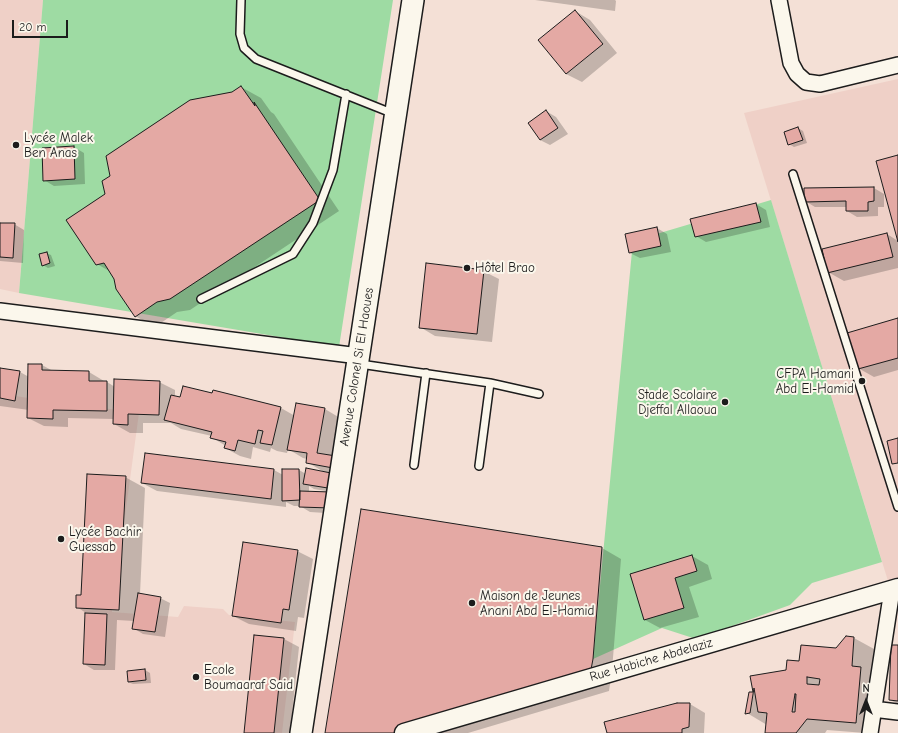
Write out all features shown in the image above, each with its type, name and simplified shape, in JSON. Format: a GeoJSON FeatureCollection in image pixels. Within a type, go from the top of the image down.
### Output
{"type":"FeatureCollection","features":[{"type":"Feature","properties":{"kind":"main road","name":"Avenue Colonel Si El Haoues"},"geometry":{"type":"LineString","coordinates":[[301,733],[413,0]]}},
{"type":"Feature","properties":{"kind":"street"},"geometry":{"type":"LineString","coordinates":[[779,0],[791,64],[796,74],[806,82],[820,84],[898,64]]}},
{"type":"Feature","properties":{"kind":"street"},"geometry":{"type":"LineString","coordinates":[[0,311],[358,360]]}},
{"type":"Feature","properties":{"kind":"street"},"geometry":{"type":"LineString","coordinates":[[870,733],[895,589]]}},
{"type":"Feature","properties":{"kind":"street","name":"Rue Habiche Abdelaziz"},"geometry":{"type":"LineString","coordinates":[[404,733],[895,589]]}},
{"type":"Feature","properties":{"kind":"street"},"geometry":{"type":"LineString","coordinates":[[874,709],[898,712]]}},
{"type":"Feature","properties":{"kind":"lane"},"geometry":{"type":"LineString","coordinates":[[241,0],[240,34],[244,48],[256,59],[396,115]]}},
{"type":"Feature","properties":{"kind":"lane"},"geometry":{"type":"LineString","coordinates":[[201,299],[293,254],[313,222],[333,170],[346,94]]}},
{"type":"Feature","properties":{"kind":"lane"},"geometry":{"type":"LineString","coordinates":[[793,174],[898,508]]}},
{"type":"Feature","properties":{"kind":"lane"},"geometry":{"type":"LineString","coordinates":[[358,360],[426,374],[490,383],[539,394]]}},
{"type":"Feature","properties":{"kind":"lane"},"geometry":{"type":"LineString","coordinates":[[414,465],[426,374]]}},
{"type":"Feature","properties":{"kind":"lane"},"geometry":{"type":"LineString","coordinates":[[478,466],[490,383]]}},
{"type":"Feature","properties":{"kind":"shaded area","name":"Lycée Malek Ben Anas"},"geometry":{"type":"Polygon","coordinates":[[[0,0],[43,0],[19,293],[0,289],[0,0]]]}},
{"type":"Feature","properties":{"kind":"shaded area","name":"CFPA Hamani Abd El-Hamid"},"geometry":{"type":"Polygon","coordinates":[[[898,79],[898,578],[888,581],[744,113],[898,79]]]}},
{"type":"Feature","properties":{"kind":"shaded area","name":"Lycée Bachir Guessab"},"geometry":{"type":"Polygon","coordinates":[[[0,394],[139,413],[112,612],[178,617],[184,606],[223,609],[229,615],[295,622],[282,733],[0,733],[0,394]]]}},
{"type":"Feature","properties":{"kind":"green space"},"geometry":{"type":"Polygon","coordinates":[[[43,0],[393,0],[339,347],[19,293],[43,0]]]}},
{"type":"Feature","properties":{"kind":"green space","name":"Stade Scolaire Djeffal Allaoua"},"geometry":{"type":"Polygon","coordinates":[[[771,200],[882,562],[812,583],[790,605],[696,639],[662,628],[593,659],[633,241],[771,200]]]}},
{"type":"Feature","properties":{"kind":"building"},"geometry":{"type":"Polygon","coordinates":[[[575,10],[603,44],[566,74],[538,40],[575,10]]]}},
{"type":"Feature","properties":{"kind":"building"},"geometry":{"type":"Polygon","coordinates":[[[241,86],[255,106],[254,102],[320,200],[170,299],[157,302],[135,317],[116,289],[114,279],[104,263],[96,265],[66,220],[105,194],[102,181],[110,176],[106,156],[190,100],[232,92],[241,86]]]}},
{"type":"Feature","properties":{"kind":"building"},"geometry":{"type":"Polygon","coordinates":[[[546,110],[558,128],[540,140],[528,123],[546,110]]]}},
{"type":"Feature","properties":{"kind":"building"},"geometry":{"type":"Polygon","coordinates":[[[798,127],[803,140],[788,145],[784,132],[798,127]]]}},
{"type":"Feature","properties":{"kind":"building"},"geometry":{"type":"Polygon","coordinates":[[[74,146],[75,179],[43,181],[42,148],[74,146]]]}},
{"type":"Feature","properties":{"kind":"building"},"geometry":{"type":"Polygon","coordinates":[[[898,155],[898,242],[876,161],[898,155]]]}},
{"type":"Feature","properties":{"kind":"building"},"geometry":{"type":"Polygon","coordinates":[[[874,187],[874,201],[868,202],[868,211],[846,211],[846,201],[804,202],[804,188],[874,187]]]}},
{"type":"Feature","properties":{"kind":"building"},"geometry":{"type":"Polygon","coordinates":[[[756,203],[761,222],[695,237],[690,219],[756,203]]]}},
{"type":"Feature","properties":{"kind":"building"},"geometry":{"type":"Polygon","coordinates":[[[0,223],[15,223],[13,258],[0,257],[0,223]]]}},
{"type":"Feature","properties":{"kind":"building"},"geometry":{"type":"Polygon","coordinates":[[[657,227],[661,246],[629,253],[625,234],[657,227]]]}},
{"type":"Feature","properties":{"kind":"building"},"geometry":{"type":"Polygon","coordinates":[[[887,233],[893,257],[827,273],[822,249],[887,233]]]}},
{"type":"Feature","properties":{"kind":"building"},"geometry":{"type":"Polygon","coordinates":[[[47,252],[50,263],[42,266],[39,254],[47,252]]]}},
{"type":"Feature","properties":{"kind":"building"},"geometry":{"type":"Polygon","coordinates":[[[426,263],[484,270],[477,334],[419,328],[426,263]]]}},
{"type":"Feature","properties":{"kind":"building"},"geometry":{"type":"Polygon","coordinates":[[[898,318],[898,358],[858,369],[847,333],[898,318]]]}},
{"type":"Feature","properties":{"kind":"building"},"geometry":{"type":"Polygon","coordinates":[[[28,364],[42,364],[42,370],[89,371],[89,381],[107,381],[107,411],[53,410],[53,419],[27,418],[28,364]]]}},
{"type":"Feature","properties":{"kind":"building"},"geometry":{"type":"Polygon","coordinates":[[[0,368],[20,371],[15,401],[0,398],[0,368]]]}},
{"type":"Feature","properties":{"kind":"building"},"geometry":{"type":"Polygon","coordinates":[[[114,379],[160,381],[159,415],[128,414],[128,425],[113,424],[114,379]]]}},
{"type":"Feature","properties":{"kind":"building"},"geometry":{"type":"Polygon","coordinates":[[[183,386],[212,393],[213,390],[281,407],[272,445],[260,443],[263,431],[258,430],[255,444],[238,440],[235,451],[224,448],[226,442],[210,438],[212,432],[164,420],[171,395],[180,397],[183,386]]]}},
{"type":"Feature","properties":{"kind":"building"},"geometry":{"type":"Polygon","coordinates":[[[296,403],[325,408],[317,453],[336,456],[333,468],[306,463],[307,453],[287,450],[296,403]]]}},
{"type":"Feature","properties":{"kind":"building"},"geometry":{"type":"Polygon","coordinates":[[[898,438],[898,463],[892,464],[887,441],[898,438]]]}},
{"type":"Feature","properties":{"kind":"building"},"geometry":{"type":"Polygon","coordinates":[[[145,453],[274,469],[271,499],[141,483],[145,453]]]}},
{"type":"Feature","properties":{"kind":"building"},"geometry":{"type":"Polygon","coordinates":[[[306,468],[336,474],[334,489],[303,484],[306,468]]]}},
{"type":"Feature","properties":{"kind":"building"},"geometry":{"type":"Polygon","coordinates":[[[282,469],[299,469],[300,500],[282,501],[282,469]]]}},
{"type":"Feature","properties":{"kind":"building"},"geometry":{"type":"Polygon","coordinates":[[[87,474],[126,476],[119,610],[76,608],[76,595],[81,595],[87,474]]]}},
{"type":"Feature","properties":{"kind":"building"},"geometry":{"type":"Polygon","coordinates":[[[300,491],[331,492],[331,508],[299,507],[300,491]]]}},
{"type":"Feature","properties":{"kind":"building","name":"Maison de Jeunes Anani Abd El-Hamid"},"geometry":{"type":"Polygon","coordinates":[[[361,509],[602,547],[593,659],[589,680],[411,733],[325,733],[361,509]]]}},
{"type":"Feature","properties":{"kind":"building"},"geometry":{"type":"Polygon","coordinates":[[[243,542],[298,550],[289,610],[283,609],[281,623],[232,616],[243,542]]]}},
{"type":"Feature","properties":{"kind":"building"},"geometry":{"type":"Polygon","coordinates":[[[692,555],[697,571],[675,578],[684,608],[644,620],[630,574],[692,555]]]}},
{"type":"Feature","properties":{"kind":"building"},"geometry":{"type":"Polygon","coordinates":[[[138,593],[161,597],[155,632],[132,629],[138,593]]]}},
{"type":"Feature","properties":{"kind":"building"},"geometry":{"type":"Polygon","coordinates":[[[85,613],[107,614],[105,665],[83,664],[85,613]]]}},
{"type":"Feature","properties":{"kind":"building"},"geometry":{"type":"Polygon","coordinates":[[[254,635],[284,638],[274,733],[244,733],[254,635]]]}},
{"type":"Feature","properties":{"kind":"building"},"geometry":{"type":"Polygon","coordinates":[[[846,636],[854,637],[852,666],[861,667],[856,723],[807,719],[796,733],[765,733],[767,713],[758,712],[754,688],[750,713],[745,714],[749,692],[753,692],[750,676],[786,670],[787,660],[799,661],[801,645],[836,648],[846,636]],[[807,677],[807,684],[819,685],[820,679],[807,677]],[[795,694],[792,712],[795,712],[795,694]]]}},
{"type":"Feature","properties":{"kind":"building"},"geometry":{"type":"Polygon","coordinates":[[[891,645],[898,645],[898,701],[889,700],[891,645]]]}},
{"type":"Feature","properties":{"kind":"building"},"geometry":{"type":"Polygon","coordinates":[[[145,669],[146,680],[128,682],[127,671],[145,669]]]}},
{"type":"Feature","properties":{"kind":"building"},"geometry":{"type":"Polygon","coordinates":[[[677,703],[690,703],[689,727],[682,729],[682,733],[607,733],[604,722],[677,703]]]}},
{"type":"Feature","properties":{"kind":"place","name":"Lycée Malek Ben Anas"},"geometry":{"type":"Point","coordinates":[16,145]}},
{"type":"Feature","properties":{"kind":"place","name":"Hôtel Brao"},"geometry":{"type":"Point","coordinates":[467,268]}},
{"type":"Feature","properties":{"kind":"place","name":"CFPA Hamani Abd El-Hamid"},"geometry":{"type":"Point","coordinates":[862,381]}},
{"type":"Feature","properties":{"kind":"place","name":"Stade Scolaire Djeffal Allaoua"},"geometry":{"type":"Point","coordinates":[725,402]}},
{"type":"Feature","properties":{"kind":"place","name":"Lycée Bachir Guessab"},"geometry":{"type":"Point","coordinates":[61,539]}},
{"type":"Feature","properties":{"kind":"place","name":"Maison de Jeunes Anani Abd El-Hamid"},"geometry":{"type":"Point","coordinates":[472,603]}},
{"type":"Feature","properties":{"kind":"place","name":"Ecole Boumaaraf Said"},"geometry":{"type":"Point","coordinates":[196,677]}}]}
